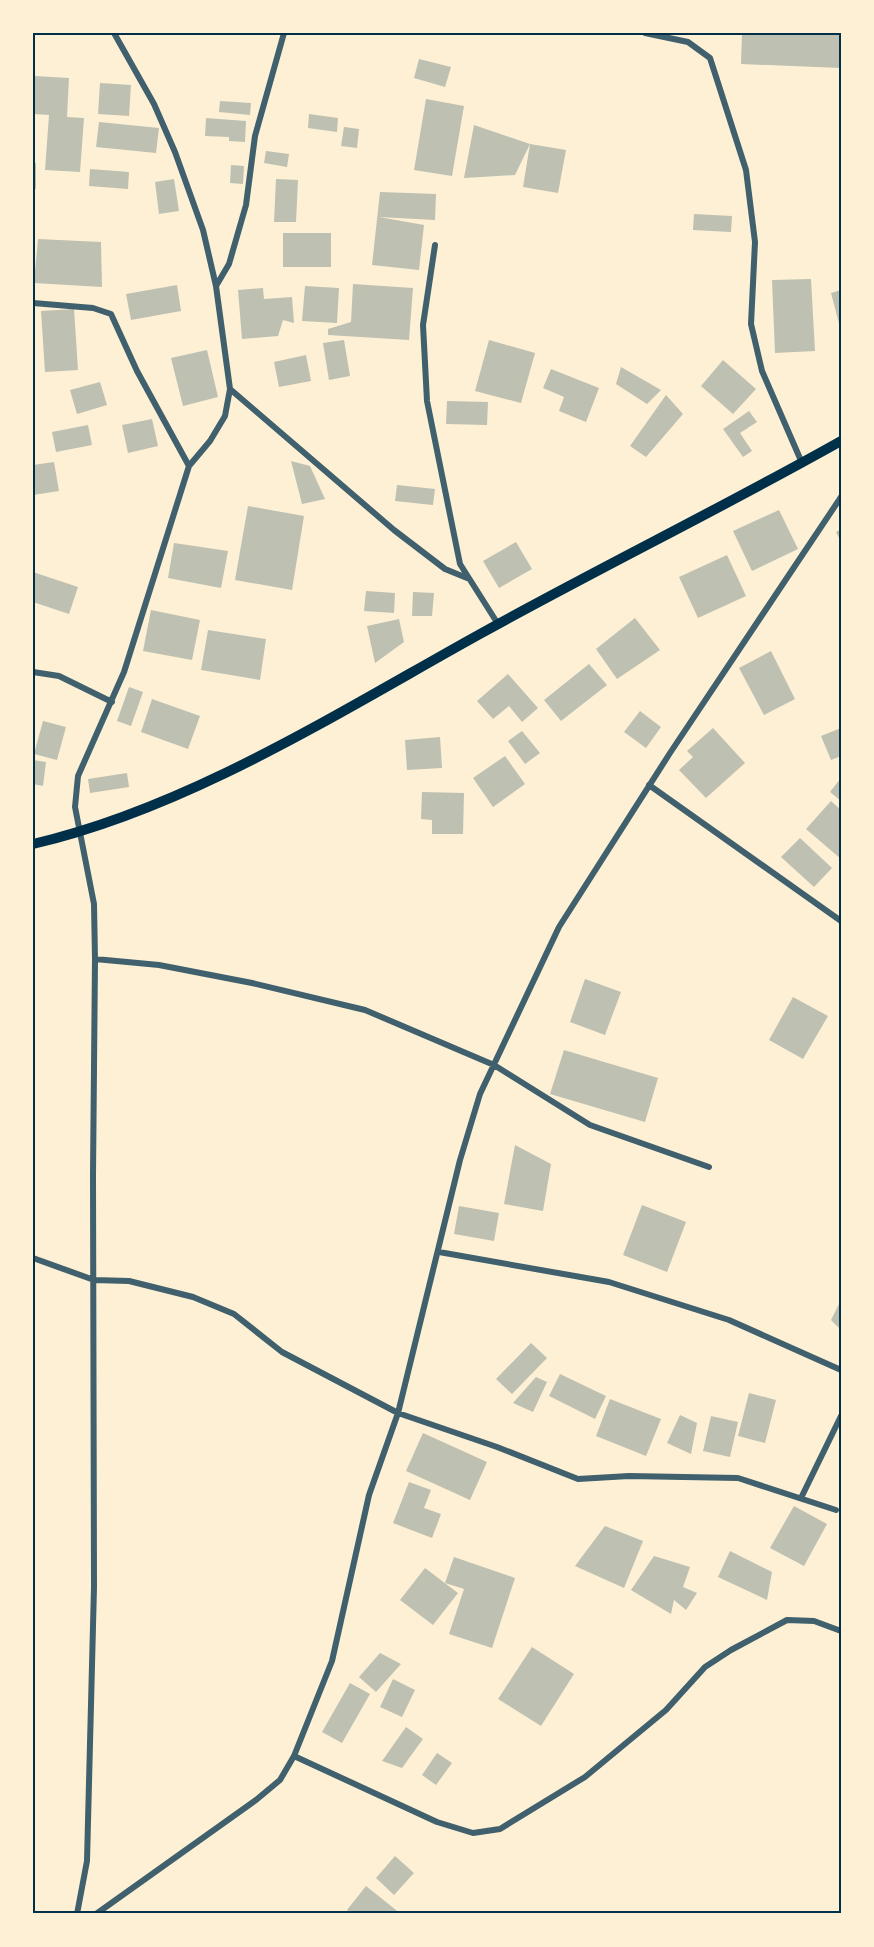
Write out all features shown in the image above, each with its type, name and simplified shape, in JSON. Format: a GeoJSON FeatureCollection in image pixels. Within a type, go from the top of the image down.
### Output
{"type":"FeatureCollection","features":[{"type":"Feature","properties":{"kind":"main road"},"geometry":{"type":"LineString","coordinates":[[33,844],[80,832],[166,800],[283,744],[498,624],[841,441]]}},
{"type":"Feature","properties":{"kind":"street"},"geometry":{"type":"LineString","coordinates":[[77,1914],[87,1861],[94,1587],[95,959],[94,904],[75,807],[78,776],[124,672],[189,466],[210,441],[225,416],[230,389],[216,286],[202,230],[175,152],[154,104],[114,33]]}},
{"type":"Feature","properties":{"kind":"street"},"geometry":{"type":"LineString","coordinates":[[216,286],[229,264],[246,205],[255,136],[284,33]]}},
{"type":"Feature","properties":{"kind":"street"},"geometry":{"type":"LineString","coordinates":[[645,33],[688,42],[710,58],[746,170],[755,242],[751,279],[753,333],[762,371],[802,463]]}},
{"type":"Feature","properties":{"kind":"street"},"geometry":{"type":"LineString","coordinates":[[435,245],[423,325],[427,401],[460,564],[498,624]]}},
{"type":"Feature","properties":{"kind":"street"},"geometry":{"type":"LineString","coordinates":[[33,303],[93,308],[111,314],[137,371],[189,466]]}},
{"type":"Feature","properties":{"kind":"street"},"geometry":{"type":"LineString","coordinates":[[230,389],[394,530],[445,569],[467,578]]}},
{"type":"Feature","properties":{"kind":"street"},"geometry":{"type":"LineString","coordinates":[[96,1914],[256,1800],[280,1780],[294,1756],[332,1662],[369,1495],[398,1413],[463,1149],[480,1094],[559,927],[649,785],[841,497]]}},
{"type":"Feature","properties":{"kind":"street"},"geometry":{"type":"LineString","coordinates":[[33,672],[59,676],[112,702]]}},
{"type":"Feature","properties":{"kind":"street"},"geometry":{"type":"LineString","coordinates":[[649,785],[841,921]]}},
{"type":"Feature","properties":{"kind":"street"},"geometry":{"type":"LineString","coordinates":[[95,959],[159,964],[365,1010],[494,1065],[590,1125],[709,1167]]}},
{"type":"Feature","properties":{"kind":"street"},"geometry":{"type":"LineString","coordinates":[[439,1252],[609,1282],[729,1320],[841,1370]]}},
{"type":"Feature","properties":{"kind":"street"},"geometry":{"type":"LineString","coordinates":[[33,1258],[94,1280],[129,1281],[193,1297],[234,1314],[282,1352],[398,1413],[497,1447],[578,1479],[629,1476],[738,1478],[836,1510]]}},
{"type":"Feature","properties":{"kind":"street"},"geometry":{"type":"LineString","coordinates":[[801,1498],[841,1416]]}},
{"type":"Feature","properties":{"kind":"street"},"geometry":{"type":"LineString","coordinates":[[294,1756],[437,1822],[473,1833],[500,1829],[585,1778],[666,1710],[705,1667],[731,1650],[787,1620],[814,1621],[841,1631]]}},
{"type":"Feature","properties":{"kind":"building"},"geometry":{"type":"Polygon","coordinates":[[[742,33],[841,33],[841,68],[741,64],[742,33]]]}},
{"type":"Feature","properties":{"kind":"building"},"geometry":{"type":"Polygon","coordinates":[[[419,59],[451,67],[445,87],[414,78],[419,59]]]}},
{"type":"Feature","properties":{"kind":"building"},"geometry":{"type":"Polygon","coordinates":[[[35,76],[69,78],[67,117],[84,118],[80,172],[45,170],[49,115],[33,114],[35,76]]]}},
{"type":"Feature","properties":{"kind":"building"},"geometry":{"type":"Polygon","coordinates":[[[100,83],[131,85],[129,116],[98,114],[100,83]]]}},
{"type":"Feature","properties":{"kind":"building"},"geometry":{"type":"Polygon","coordinates":[[[426,99],[464,106],[452,176],[414,170],[426,99]]]}},
{"type":"Feature","properties":{"kind":"building"},"geometry":{"type":"Polygon","coordinates":[[[220,101],[251,103],[250,115],[219,112],[220,101]]]}},
{"type":"Feature","properties":{"kind":"building"},"geometry":{"type":"Polygon","coordinates":[[[309,114],[338,118],[337,132],[308,128],[309,114]]]}},
{"type":"Feature","properties":{"kind":"building"},"geometry":{"type":"Polygon","coordinates":[[[206,118],[246,121],[245,142],[229,141],[229,137],[205,136],[206,118]]]}},
{"type":"Feature","properties":{"kind":"building"},"geometry":{"type":"Polygon","coordinates":[[[99,122],[159,128],[156,153],[96,147],[99,122]]]}},
{"type":"Feature","properties":{"kind":"building"},"geometry":{"type":"Polygon","coordinates":[[[474,125],[530,144],[515,175],[464,178],[474,125]]]}},
{"type":"Feature","properties":{"kind":"building"},"geometry":{"type":"Polygon","coordinates":[[[344,127],[359,129],[357,148],[341,146],[344,127]]]}},
{"type":"Feature","properties":{"kind":"building"},"geometry":{"type":"Polygon","coordinates":[[[530,144],[566,150],[558,193],[523,187],[530,144]]]}},
{"type":"Feature","properties":{"kind":"building"},"geometry":{"type":"Polygon","coordinates":[[[266,151],[289,154],[287,167],[264,163],[266,151]]]}},
{"type":"Feature","properties":{"kind":"building"},"geometry":{"type":"Polygon","coordinates":[[[33,163],[36,163],[36,189],[33,189],[33,163]]]}},
{"type":"Feature","properties":{"kind":"building"},"geometry":{"type":"Polygon","coordinates":[[[231,165],[244,166],[243,184],[230,183],[231,165]]]}},
{"type":"Feature","properties":{"kind":"building"},"geometry":{"type":"Polygon","coordinates":[[[90,169],[129,172],[128,189],[89,186],[90,169]]]}},
{"type":"Feature","properties":{"kind":"building"},"geometry":{"type":"Polygon","coordinates":[[[174,179],[179,211],[159,214],[155,182],[174,179]]]}},
{"type":"Feature","properties":{"kind":"building"},"geometry":{"type":"Polygon","coordinates":[[[276,179],[298,180],[296,222],[274,222],[276,179]]]}},
{"type":"Feature","properties":{"kind":"building"},"geometry":{"type":"Polygon","coordinates":[[[380,192],[436,194],[435,220],[379,217],[424,225],[419,270],[372,265],[380,192]]]}},
{"type":"Feature","properties":{"kind":"building"},"geometry":{"type":"Polygon","coordinates":[[[694,214],[732,216],[731,232],[693,230],[694,214]]]}},
{"type":"Feature","properties":{"kind":"building"},"geometry":{"type":"Polygon","coordinates":[[[283,233],[331,233],[331,267],[283,267],[283,233]]]}},
{"type":"Feature","properties":{"kind":"building"},"geometry":{"type":"Polygon","coordinates":[[[38,239],[101,242],[102,287],[34,283],[38,239]]]}},
{"type":"Feature","properties":{"kind":"building"},"geometry":{"type":"Polygon","coordinates":[[[811,279],[815,351],[775,353],[772,280],[811,279]]]}},
{"type":"Feature","properties":{"kind":"building"},"geometry":{"type":"Polygon","coordinates":[[[353,284],[413,288],[409,340],[328,335],[328,329],[351,322],[353,284]]]}},
{"type":"Feature","properties":{"kind":"building"},"geometry":{"type":"Polygon","coordinates":[[[177,285],[181,311],[131,320],[126,294],[177,285]]]}},
{"type":"Feature","properties":{"kind":"building"},"geometry":{"type":"Polygon","coordinates":[[[305,286],[339,288],[337,323],[302,321],[305,286]]]}},
{"type":"Feature","properties":{"kind":"building"},"geometry":{"type":"Polygon","coordinates":[[[263,288],[264,299],[292,297],[294,323],[283,320],[278,336],[242,339],[238,290],[263,288]]]}},
{"type":"Feature","properties":{"kind":"building"},"geometry":{"type":"Polygon","coordinates":[[[841,290],[841,327],[840,327],[831,293],[841,290]]]}},
{"type":"Feature","properties":{"kind":"building"},"geometry":{"type":"Polygon","coordinates":[[[74,309],[78,370],[45,372],[41,311],[74,309]]]}},
{"type":"Feature","properties":{"kind":"building"},"geometry":{"type":"Polygon","coordinates":[[[344,340],[350,376],[329,380],[323,343],[344,340]]]}},
{"type":"Feature","properties":{"kind":"building"},"geometry":{"type":"Polygon","coordinates":[[[489,340],[535,353],[521,403],[475,391],[489,340]]]}},
{"type":"Feature","properties":{"kind":"building"},"geometry":{"type":"Polygon","coordinates":[[[207,350],[218,397],[183,406],[171,358],[207,350]]]}},
{"type":"Feature","properties":{"kind":"building"},"geometry":{"type":"Polygon","coordinates":[[[306,355],[311,381],[279,387],[274,362],[306,355]]]}},
{"type":"Feature","properties":{"kind":"building"},"geometry":{"type":"Polygon","coordinates":[[[723,360],[756,389],[733,414],[701,386],[723,360]]]}},
{"type":"Feature","properties":{"kind":"building"},"geometry":{"type":"Polygon","coordinates":[[[621,367],[661,390],[647,404],[616,384],[621,367]]]}},
{"type":"Feature","properties":{"kind":"building"},"geometry":{"type":"Polygon","coordinates":[[[551,369],[599,388],[586,422],[559,411],[564,397],[543,388],[551,369]]]}},
{"type":"Feature","properties":{"kind":"building"},"geometry":{"type":"Polygon","coordinates":[[[100,382],[107,405],[77,414],[70,390],[100,382]]]}},
{"type":"Feature","properties":{"kind":"building"},"geometry":{"type":"Polygon","coordinates":[[[666,395],[683,414],[646,457],[630,446],[666,395]]]}},
{"type":"Feature","properties":{"kind":"building"},"geometry":{"type":"Polygon","coordinates":[[[447,401],[488,402],[487,425],[446,424],[447,401]]]}},
{"type":"Feature","properties":{"kind":"building"},"geometry":{"type":"Polygon","coordinates":[[[749,411],[757,422],[740,433],[752,451],[743,457],[723,429],[749,411]]]}},
{"type":"Feature","properties":{"kind":"building"},"geometry":{"type":"Polygon","coordinates":[[[152,419],[158,446],[128,453],[122,425],[152,419]]]}},
{"type":"Feature","properties":{"kind":"building"},"geometry":{"type":"Polygon","coordinates":[[[88,425],[92,445],[56,452],[52,432],[88,425]]]}},
{"type":"Feature","properties":{"kind":"building"},"geometry":{"type":"Polygon","coordinates":[[[291,461],[310,466],[325,499],[302,504],[291,461]]]}},
{"type":"Feature","properties":{"kind":"building"},"geometry":{"type":"Polygon","coordinates":[[[54,462],[59,491],[33,495],[33,465],[54,462]]]}},
{"type":"Feature","properties":{"kind":"building"},"geometry":{"type":"Polygon","coordinates":[[[397,485],[435,489],[433,505],[395,501],[397,485]]]}},
{"type":"Feature","properties":{"kind":"building"},"geometry":{"type":"Polygon","coordinates":[[[248,506],[304,516],[292,590],[235,580],[248,506]]]}},
{"type":"Feature","properties":{"kind":"building"},"geometry":{"type":"Polygon","coordinates":[[[779,510],[798,549],[752,571],[733,531],[779,510]]]}},
{"type":"Feature","properties":{"kind":"building"},"geometry":{"type":"Polygon","coordinates":[[[841,529],[841,542],[836,532],[841,529]]]}},
{"type":"Feature","properties":{"kind":"building"},"geometry":{"type":"Polygon","coordinates":[[[516,542],[532,569],[499,588],[483,561],[516,542]]]}},
{"type":"Feature","properties":{"kind":"building"},"geometry":{"type":"Polygon","coordinates":[[[174,543],[228,551],[221,588],[168,578],[174,543]]]}},
{"type":"Feature","properties":{"kind":"building"},"geometry":{"type":"Polygon","coordinates":[[[727,555],[746,596],[698,618],[679,577],[727,555]]]}},
{"type":"Feature","properties":{"kind":"building"},"geometry":{"type":"Polygon","coordinates":[[[33,572],[78,587],[69,614],[33,602],[33,572]]]}},
{"type":"Feature","properties":{"kind":"building"},"geometry":{"type":"Polygon","coordinates":[[[366,591],[395,593],[394,613],[364,611],[366,591]]]}},
{"type":"Feature","properties":{"kind":"building"},"geometry":{"type":"Polygon","coordinates":[[[413,592],[434,593],[432,616],[412,616],[413,592]]]}},
{"type":"Feature","properties":{"kind":"building"},"geometry":{"type":"Polygon","coordinates":[[[151,610],[200,620],[192,660],[143,651],[151,610]]]}},
{"type":"Feature","properties":{"kind":"building"},"geometry":{"type":"Polygon","coordinates":[[[635,618],[660,650],[617,679],[596,649],[635,618]]]}},
{"type":"Feature","properties":{"kind":"building"},"geometry":{"type":"Polygon","coordinates":[[[399,619],[404,642],[375,663],[367,626],[399,619]]]}},
{"type":"Feature","properties":{"kind":"building"},"geometry":{"type":"Polygon","coordinates":[[[208,630],[266,639],[260,680],[201,670],[208,630]]]}},
{"type":"Feature","properties":{"kind":"building"},"geometry":{"type":"Polygon","coordinates":[[[771,651],[795,699],[764,715],[739,668],[771,651]]]}},
{"type":"Feature","properties":{"kind":"building"},"geometry":{"type":"Polygon","coordinates":[[[589,664],[607,685],[561,721],[544,700],[589,664]]]}},
{"type":"Feature","properties":{"kind":"building"},"geometry":{"type":"Polygon","coordinates":[[[508,674],[538,708],[522,722],[509,706],[493,719],[477,701],[508,674]]]}},
{"type":"Feature","properties":{"kind":"building"},"geometry":{"type":"Polygon","coordinates":[[[129,687],[143,692],[131,726],[117,721],[129,687]]]}},
{"type":"Feature","properties":{"kind":"building"},"geometry":{"type":"Polygon","coordinates":[[[152,699],[200,716],[188,749],[141,732],[152,699]]]}},
{"type":"Feature","properties":{"kind":"building"},"geometry":{"type":"Polygon","coordinates":[[[640,711],[661,727],[646,748],[624,732],[640,711]]]}},
{"type":"Feature","properties":{"kind":"building"},"geometry":{"type":"Polygon","coordinates":[[[43,721],[66,727],[57,760],[34,754],[43,721]]]}},
{"type":"Feature","properties":{"kind":"building"},"geometry":{"type":"Polygon","coordinates":[[[713,728],[745,763],[706,798],[679,770],[693,757],[687,751],[713,728]]]}},
{"type":"Feature","properties":{"kind":"building"},"geometry":{"type":"Polygon","coordinates":[[[841,728],[841,756],[831,760],[821,736],[841,728]]]}},
{"type":"Feature","properties":{"kind":"building"},"geometry":{"type":"Polygon","coordinates":[[[522,731],[540,753],[525,764],[508,741],[522,731]]]}},
{"type":"Feature","properties":{"kind":"building"},"geometry":{"type":"Polygon","coordinates":[[[440,737],[442,768],[407,770],[405,740],[440,737]]]}},
{"type":"Feature","properties":{"kind":"building"},"geometry":{"type":"Polygon","coordinates":[[[505,756],[525,784],[493,807],[473,778],[505,756]]]}},
{"type":"Feature","properties":{"kind":"building"},"geometry":{"type":"Polygon","coordinates":[[[33,760],[46,762],[43,786],[33,784],[33,760]]]}},
{"type":"Feature","properties":{"kind":"building"},"geometry":{"type":"Polygon","coordinates":[[[127,773],[129,787],[90,793],[88,779],[127,773]]]}},
{"type":"Feature","properties":{"kind":"building"},"geometry":{"type":"Polygon","coordinates":[[[841,778],[841,801],[830,792],[841,778]]]}},
{"type":"Feature","properties":{"kind":"building"},"geometry":{"type":"Polygon","coordinates":[[[422,792],[464,793],[463,834],[432,834],[432,820],[421,819],[422,792]]]}},
{"type":"Feature","properties":{"kind":"building"},"geometry":{"type":"Polygon","coordinates":[[[831,801],[841,810],[841,859],[806,829],[831,801]]]}},
{"type":"Feature","properties":{"kind":"building"},"geometry":{"type":"Polygon","coordinates":[[[800,838],[832,868],[814,887],[781,857],[800,838]]]}},
{"type":"Feature","properties":{"kind":"building"},"geometry":{"type":"Polygon","coordinates":[[[585,979],[621,992],[605,1035],[570,1022],[585,979]]]}},
{"type":"Feature","properties":{"kind":"building"},"geometry":{"type":"Polygon","coordinates":[[[793,997],[828,1016],[803,1059],[769,1040],[793,997]]]}},
{"type":"Feature","properties":{"kind":"building"},"geometry":{"type":"Polygon","coordinates":[[[564,1050],[658,1078],[645,1122],[550,1094],[564,1050]]]}},
{"type":"Feature","properties":{"kind":"building"},"geometry":{"type":"Polygon","coordinates":[[[515,1145],[551,1164],[543,1211],[504,1204],[515,1145]]]}},
{"type":"Feature","properties":{"kind":"building"},"geometry":{"type":"Polygon","coordinates":[[[642,1205],[686,1222],[667,1272],[623,1255],[642,1205]]]}},
{"type":"Feature","properties":{"kind":"building"},"geometry":{"type":"Polygon","coordinates":[[[459,1206],[499,1213],[494,1241],[454,1234],[459,1206]]]}},
{"type":"Feature","properties":{"kind":"building"},"geometry":{"type":"Polygon","coordinates":[[[841,1300],[841,1330],[831,1320],[841,1300]]]}},
{"type":"Feature","properties":{"kind":"building"},"geometry":{"type":"Polygon","coordinates":[[[531,1343],[547,1358],[512,1394],[496,1379],[531,1343]]]}},
{"type":"Feature","properties":{"kind":"building"},"geometry":{"type":"Polygon","coordinates":[[[560,1374],[606,1396],[595,1419],[549,1396],[560,1374]]]}},
{"type":"Feature","properties":{"kind":"building"},"geometry":{"type":"Polygon","coordinates":[[[536,1377],[547,1382],[533,1412],[513,1403],[536,1377]]]}},
{"type":"Feature","properties":{"kind":"building"},"geometry":{"type":"Polygon","coordinates":[[[749,1393],[776,1400],[765,1443],[738,1436],[749,1393]]]}},
{"type":"Feature","properties":{"kind":"building"},"geometry":{"type":"Polygon","coordinates":[[[610,1399],[661,1419],[646,1456],[596,1436],[610,1399]]]}},
{"type":"Feature","properties":{"kind":"building"},"geometry":{"type":"Polygon","coordinates":[[[680,1415],[697,1423],[691,1454],[667,1443],[680,1415]]]}},
{"type":"Feature","properties":{"kind":"building"},"geometry":{"type":"Polygon","coordinates":[[[711,1416],[738,1422],[730,1457],[703,1451],[711,1416]]]}},
{"type":"Feature","properties":{"kind":"building"},"geometry":{"type":"Polygon","coordinates":[[[423,1433],[487,1462],[470,1500],[406,1471],[423,1433]]]}},
{"type":"Feature","properties":{"kind":"building"},"geometry":{"type":"Polygon","coordinates":[[[409,1482],[431,1490],[424,1508],[441,1514],[432,1538],[393,1523],[409,1482]]]}},
{"type":"Feature","properties":{"kind":"building"},"geometry":{"type":"Polygon","coordinates":[[[794,1506],[827,1524],[804,1566],[770,1548],[794,1506]]]}},
{"type":"Feature","properties":{"kind":"building"},"geometry":{"type":"Polygon","coordinates":[[[605,1526],[643,1541],[624,1588],[575,1566],[605,1526]]]}},
{"type":"Feature","properties":{"kind":"building"},"geometry":{"type":"Polygon","coordinates":[[[730,1551],[772,1572],[767,1600],[718,1577],[730,1551]]]}},
{"type":"Feature","properties":{"kind":"building"},"geometry":{"type":"Polygon","coordinates":[[[654,1556],[690,1567],[683,1587],[697,1593],[686,1610],[674,1600],[671,1614],[631,1590],[654,1556]]]}},
{"type":"Feature","properties":{"kind":"building"},"geometry":{"type":"Polygon","coordinates":[[[454,1557],[515,1578],[492,1648],[449,1634],[464,1589],[445,1583],[454,1557]]]}},
{"type":"Feature","properties":{"kind":"building"},"geometry":{"type":"Polygon","coordinates":[[[425,1568],[458,1593],[433,1625],[400,1600],[425,1568]]]}},
{"type":"Feature","properties":{"kind":"building"},"geometry":{"type":"Polygon","coordinates":[[[532,1647],[574,1674],[541,1726],[498,1699],[532,1647]]]}},
{"type":"Feature","properties":{"kind":"building"},"geometry":{"type":"Polygon","coordinates":[[[380,1653],[401,1664],[376,1692],[359,1677],[380,1653]]]}},
{"type":"Feature","properties":{"kind":"building"},"geometry":{"type":"Polygon","coordinates":[[[393,1679],[415,1690],[402,1717],[380,1707],[393,1679]]]}},
{"type":"Feature","properties":{"kind":"building"},"geometry":{"type":"Polygon","coordinates":[[[350,1683],[370,1694],[342,1743],[322,1732],[350,1683]]]}},
{"type":"Feature","properties":{"kind":"building"},"geometry":{"type":"Polygon","coordinates":[[[406,1727],[423,1739],[402,1768],[382,1761],[406,1727]]]}},
{"type":"Feature","properties":{"kind":"building"},"geometry":{"type":"Polygon","coordinates":[[[437,1753],[452,1763],[436,1785],[422,1775],[437,1753]]]}},
{"type":"Feature","properties":{"kind":"building"},"geometry":{"type":"Polygon","coordinates":[[[395,1856],[414,1873],[394,1895],[376,1878],[395,1856]]]}},
{"type":"Feature","properties":{"kind":"building"},"geometry":{"type":"Polygon","coordinates":[[[366,1886],[401,1914],[352,1914],[347,1910],[366,1886]]]}}]}
